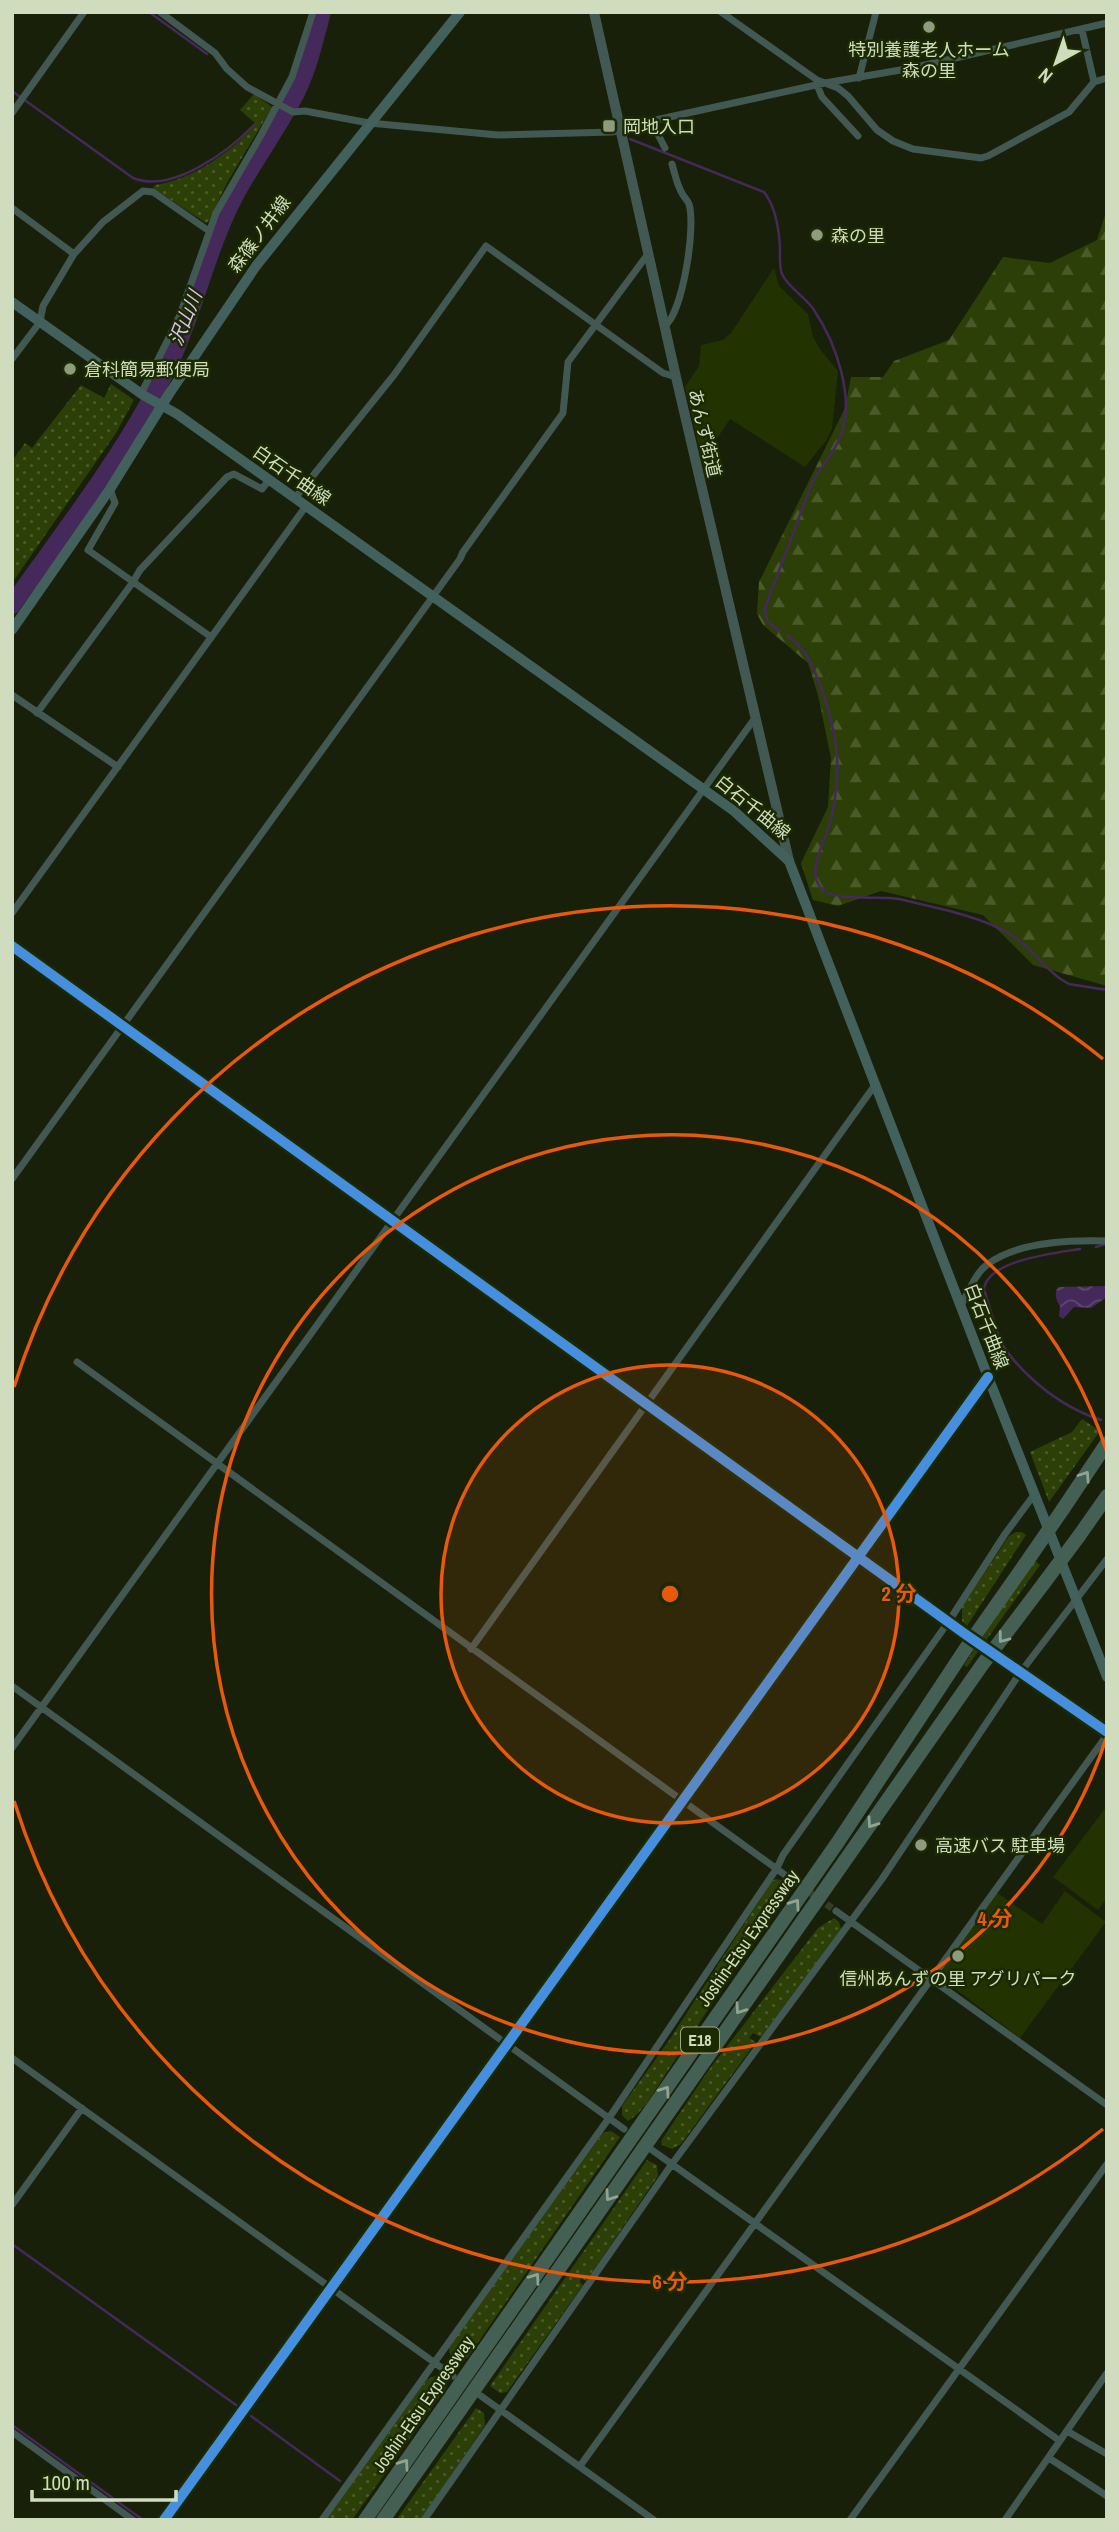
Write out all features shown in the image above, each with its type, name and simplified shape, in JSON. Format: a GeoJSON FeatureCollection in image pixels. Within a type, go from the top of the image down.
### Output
{"type":"FeatureCollection","features":[{"type":"Feature","properties":{"kind":"highway","name":"Joshin-Etsu Expressway"},"geometry":{"type":"LineString","coordinates":[[365,2520],[838,1842],[964,1651],[1107,1443]]}},
{"type":"Feature","properties":{"kind":"highway","name":"Joshin-Etsu Expressway"},"geometry":{"type":"LineString","coordinates":[[383,2520],[982,1665],[1107,1496]]}},
{"type":"Feature","properties":{"kind":"main road","name":"森篠ノ井線"},"geometry":{"type":"LineString","coordinates":[[12,630],[110,489],[160,406],[256,266],[460,12]]}},
{"type":"Feature","properties":{"kind":"main road","name":"白石千曲線"},"geometry":{"type":"LineString","coordinates":[[12,302],[142,395],[177,414],[433,595],[703,789],[751,825],[789,860],[1107,1677]]}},
{"type":"Feature","properties":{"kind":"street"},"geometry":{"type":"LineString","coordinates":[[12,113],[15,102],[84,12]]}},
{"type":"Feature","properties":{"kind":"street"},"geometry":{"type":"LineString","coordinates":[[160,12],[215,53],[227,69],[247,87],[293,112],[305,111],[369,123],[498,135],[613,132],[651,121],[1107,23]]}},
{"type":"Feature","properties":{"kind":"street"},"geometry":{"type":"LineString","coordinates":[[142,395],[180,315],[209,231],[229,187],[280,104],[292,77],[313,12]]}},
{"type":"Feature","properties":{"kind":"street","name":"あんず街道"},"geometry":{"type":"LineString","coordinates":[[594,12],[789,860]]}},
{"type":"Feature","properties":{"kind":"street"},"geometry":{"type":"LineString","coordinates":[[721,12],[821,84],[838,88],[877,130],[893,141],[913,149],[981,158],[1069,112],[1094,82],[1107,78]]}},
{"type":"Feature","properties":{"kind":"street"},"geometry":{"type":"LineString","coordinates":[[859,78],[876,12]]}},
{"type":"Feature","properties":{"kind":"street"},"geometry":{"type":"LineString","coordinates":[[1082,30],[1094,82]]}},
{"type":"Feature","properties":{"kind":"street"},"geometry":{"type":"LineString","coordinates":[[821,84],[822,97],[858,136]]}},
{"type":"Feature","properties":{"kind":"street"},"geometry":{"type":"LineString","coordinates":[[651,121],[665,148]]}},
{"type":"Feature","properties":{"kind":"street"},"geometry":{"type":"LineString","coordinates":[[665,326],[680,294],[691,226],[689,202],[683,196],[672,164]]}},
{"type":"Feature","properties":{"kind":"street"},"geometry":{"type":"LineString","coordinates":[[12,359],[40,322],[43,306],[74,254],[103,222],[143,191],[153,192],[209,231]]}},
{"type":"Feature","properties":{"kind":"street"},"geometry":{"type":"LineString","coordinates":[[12,208],[74,254]]}},
{"type":"Feature","properties":{"kind":"street"},"geometry":{"type":"LineString","coordinates":[[295,498],[394,375],[486,246],[663,373],[676,377]]}},
{"type":"Feature","properties":{"kind":"street"},"geometry":{"type":"LineString","coordinates":[[12,1179],[563,413],[568,362],[648,254]]}},
{"type":"Feature","properties":{"kind":"street"},"geometry":{"type":"LineString","coordinates":[[37,713],[140,570],[227,477],[234,474],[262,489],[269,480]]}},
{"type":"Feature","properties":{"kind":"street"},"geometry":{"type":"LineString","coordinates":[[110,489],[115,503],[88,550],[211,637]]}},
{"type":"Feature","properties":{"kind":"street"},"geometry":{"type":"LineString","coordinates":[[12,913],[306,506]]}},
{"type":"Feature","properties":{"kind":"street"},"geometry":{"type":"LineString","coordinates":[[12,695],[118,767]]}},
{"type":"Feature","properties":{"kind":"street"},"geometry":{"type":"LineString","coordinates":[[12,1748],[755,718]]}},
{"type":"Feature","properties":{"kind":"street"},"geometry":{"type":"LineString","coordinates":[[12,946],[965,1633]]}},
{"type":"Feature","properties":{"kind":"street"},"geometry":{"type":"LineString","coordinates":[[471,1649],[875,1085]]}},
{"type":"Feature","properties":{"kind":"street"},"geometry":{"type":"LineString","coordinates":[[961,1306],[979,1273],[1000,1257],[1050,1243],[1107,1241]]}},
{"type":"Feature","properties":{"kind":"street"},"geometry":{"type":"LineString","coordinates":[[77,1362],[792,1880]]}},
{"type":"Feature","properties":{"kind":"street"},"geometry":{"type":"LineString","coordinates":[[164,2520],[988,1377]]}},
{"type":"Feature","properties":{"kind":"street"},"geometry":{"type":"LineString","coordinates":[[322,2520],[610,2118],[777,1868],[783,1855],[949,1621],[1034,1494]]}},
{"type":"Feature","properties":{"kind":"street"},"geometry":{"type":"LineString","coordinates":[[424,2520],[672,2164],[852,1922],[1020,1672],[1107,1559]]}},
{"type":"Feature","properties":{"kind":"street"},"geometry":{"type":"LineString","coordinates":[[580,2466],[1107,1734],[1002,1660]]}},
{"type":"Feature","properties":{"kind":"street"},"geometry":{"type":"LineString","coordinates":[[12,1686],[624,2129]]}},
{"type":"Feature","properties":{"kind":"street"},"geometry":{"type":"LineString","coordinates":[[836,1910],[1107,2105]]}},
{"type":"Feature","properties":{"kind":"street"},"geometry":{"type":"LineString","coordinates":[[12,2058],[453,2376]]}},
{"type":"Feature","properties":{"kind":"street"},"geometry":{"type":"LineString","coordinates":[[12,2205],[82,2108]]}},
{"type":"Feature","properties":{"kind":"street"},"geometry":{"type":"LineString","coordinates":[[652,2150],[1060,2441]]}},
{"type":"Feature","properties":{"kind":"street"},"geometry":{"type":"LineString","coordinates":[[850,2520],[1107,2164]]}},
{"type":"Feature","properties":{"kind":"street"},"geometry":{"type":"LineString","coordinates":[[1009,2519],[1107,2373]]}},
{"type":"Feature","properties":{"kind":"street"},"geometry":{"type":"LineString","coordinates":[[481,2396],[654,2520]]}},
{"type":"Feature","properties":{"kind":"street"},"geometry":{"type":"LineString","coordinates":[[1067,2431],[1107,2454]]}},
{"type":"Feature","properties":{"kind":"street"},"geometry":{"type":"LineString","coordinates":[[12,2432],[133,2520]]}},
{"type":"Feature","properties":{"kind":"street"},"geometry":{"type":"LineString","coordinates":[[1049,2458],[1107,2496]]}},
{"type":"Feature","properties":{"kind":"shaded area"},"geometry":{"type":"Polygon","coordinates":[[[774,268],[779,286],[808,314],[813,337],[838,371],[832,429],[805,467],[730,419],[702,461],[685,387],[699,366],[701,345],[723,340],[731,333],[774,268]]]}},
{"type":"Feature","properties":{"kind":"shaded area"},"geometry":{"type":"Polygon","coordinates":[[[1107,1806],[1107,1898],[1098,1910],[1053,1877],[1107,1806]]]}},
{"type":"Feature","properties":{"kind":"shaded area"},"geometry":{"type":"Polygon","coordinates":[[[1065,1891],[1106,1922],[1020,2038],[937,1975],[996,1892],[1042,1924],[1065,1891]]]}},
{"type":"Feature","properties":{"kind":"green space"},"geometry":{"type":"Polygon","coordinates":[[[254,94],[272,107],[227,183],[209,221],[206,223],[153,188],[197,171],[223,154],[246,134],[256,124],[240,110],[254,94]]]}},
{"type":"Feature","properties":{"kind":"green space"},"geometry":{"type":"Polygon","coordinates":[[[1107,209],[1107,986],[1033,965],[983,915],[881,891],[838,906],[813,900],[801,863],[828,807],[831,758],[818,695],[808,663],[763,625],[757,614],[759,582],[845,408],[851,377],[883,377],[894,361],[949,340],[1003,257],[1050,263],[1097,240],[1107,209]]]}},
{"type":"Feature","properties":{"kind":"green space"},"geometry":{"type":"Polygon","coordinates":[[[111,384],[134,400],[116,433],[12,583],[12,461],[25,443],[32,448],[81,385],[104,398],[111,384]]]}},
{"type":"Feature","properties":{"kind":"green space"},"geometry":{"type":"Polygon","coordinates":[[[1082,1419],[1100,1431],[1049,1502],[1030,1452],[1072,1432],[1082,1419]]]}},
{"type":"Feature","properties":{"kind":"green space"},"geometry":{"type":"Polygon","coordinates":[[[1016,1532],[1026,1535],[967,1626],[962,1621],[962,1607],[1009,1536],[1016,1532]]]}},
{"type":"Feature","properties":{"kind":"green space"},"geometry":{"type":"Polygon","coordinates":[[[1034,1560],[1040,1565],[967,1667],[964,1665],[1034,1560]]]}},
{"type":"Feature","properties":{"kind":"green space"},"geometry":{"type":"Polygon","coordinates":[[[772,1881],[786,1881],[743,1954],[649,2100],[628,2121],[622,2115],[622,2106],[670,2039],[772,1881]]]}},
{"type":"Feature","properties":{"kind":"green space"},"geometry":{"type":"Polygon","coordinates":[[[834,1918],[841,1929],[761,2037],[753,2033],[749,2038],[756,2042],[681,2144],[672,2149],[662,2145],[661,2141],[708,2071],[818,1928],[834,1918]]]}},
{"type":"Feature","properties":{"kind":"green space"},"geometry":{"type":"Polygon","coordinates":[[[611,2131],[620,2137],[468,2357],[461,2362],[453,2358],[449,2347],[603,2133],[611,2131]]]}},
{"type":"Feature","properties":{"kind":"green space"},"geometry":{"type":"Polygon","coordinates":[[[647,2160],[657,2165],[658,2176],[586,2281],[581,2278],[583,2285],[507,2392],[500,2393],[490,2386],[647,2160]]]}},
{"type":"Feature","properties":{"kind":"green space"},"geometry":{"type":"Polygon","coordinates":[[[435,2376],[447,2386],[352,2520],[326,2520],[427,2379],[435,2376]]]}},
{"type":"Feature","properties":{"kind":"green space"},"geometry":{"type":"Polygon","coordinates":[[[476,2408],[484,2413],[485,2425],[421,2520],[396,2520],[476,2408]]]}},
{"type":"Feature","properties":{"kind":"water"},"geometry":{"type":"Polygon","coordinates":[[[1107,1286],[1107,1297],[1091,1308],[1074,1307],[1063,1319],[1059,1316],[1060,1306],[1056,1294],[1058,1287],[1107,1286]]]}},
{"type":"Feature","properties":{"kind":"waterway"},"geometry":{"type":"LineString","coordinates":[[149,12],[207,54]]}},
{"type":"Feature","properties":{"kind":"waterway","name":"沢山川"},"geometry":{"type":"LineString","coordinates":[[12,605],[97,486],[155,393],[179,340],[225,217],[241,185],[297,92],[322,12]]}},
{"type":"Feature","properties":{"kind":"waterway"},"geometry":{"type":"LineString","coordinates":[[12,91],[19,96]]}},
{"type":"Feature","properties":{"kind":"waterway"},"geometry":{"type":"LineString","coordinates":[[26,101],[133,178],[148,181],[165,180],[199,167],[230,146],[255,124]]}},
{"type":"Feature","properties":{"kind":"waterway"},"geometry":{"type":"LineString","coordinates":[[630,139],[764,192],[776,218],[782,274],[814,310],[836,355],[845,389],[844,422],[837,443],[812,483],[765,608],[767,622],[780,631]]}},
{"type":"Feature","properties":{"kind":"waterway"},"geometry":{"type":"LineString","coordinates":[[787,635],[800,647],[813,668],[833,726],[837,757],[836,789],[830,823],[816,865],[815,874],[821,888],[828,893],[846,897],[899,899],[985,922],[1017,939],[1055,975],[1069,984],[1107,990]]}},
{"type":"Feature","properties":{"kind":"waterway"},"geometry":{"type":"LineString","coordinates":[[1096,1247],[1105,1244]]}},
{"type":"Feature","properties":{"kind":"waterway"},"geometry":{"type":"LineString","coordinates":[[998,1334],[984,1289],[988,1279],[997,1271],[1024,1260],[1080,1249]]}},
{"type":"Feature","properties":{"kind":"waterway"},"geometry":{"type":"LineString","coordinates":[[984,1308],[1002,1344],[1030,1377],[1064,1403],[1101,1420]]}},
{"type":"Feature","properties":{"kind":"waterway"},"geometry":{"type":"LineString","coordinates":[[12,2244],[236,2405]]}},
{"type":"Feature","properties":{"kind":"waterway"},"geometry":{"type":"LineString","coordinates":[[251,2416],[340,2481]]}},
{"type":"Feature","properties":{"kind":"waterway"},"geometry":{"type":"LineString","coordinates":[[12,2425],[143,2520]]}},
{"type":"Feature","properties":{"kind":"tunnel"},"geometry":{"type":"LineString","coordinates":[[971,1638],[993,1653]]}},
{"type":"Feature","properties":{"kind":"tunnel"},"geometry":{"type":"LineString","coordinates":[[792,1880],[836,1911]]}},
{"type":"Feature","properties":{"kind":"cycle path"},"geometry":{"type":"LineString","coordinates":[[12,946],[965,1634],[1107,1732]]}},
{"type":"Feature","properties":{"kind":"cycle path"},"geometry":{"type":"LineString","coordinates":[[164,2520],[988,1377]]}},
{"type":"Feature","properties":{"kind":"place","name":"特別養護老人ホーム 森の里"},"geometry":{"type":"Point","coordinates":[929,27]}},
{"type":"Feature","properties":{"kind":"place","name":"岡地入口"},"geometry":{"type":"Point","coordinates":[609,126]}},
{"type":"Feature","properties":{"kind":"place","name":"森の里"},"geometry":{"type":"Point","coordinates":[817,235]}},
{"type":"Feature","properties":{"kind":"place","name":"倉科簡易郵便局"},"geometry":{"type":"Point","coordinates":[70,369]}},
{"type":"Feature","properties":{"kind":"place","name":"高速バス 駐車場"},"geometry":{"type":"Point","coordinates":[921,1845]}},
{"type":"Feature","properties":{"kind":"place","name":"信州あんずの里 アグリパーク"},"geometry":{"type":"Point","coordinates":[958,1956]}}]}
